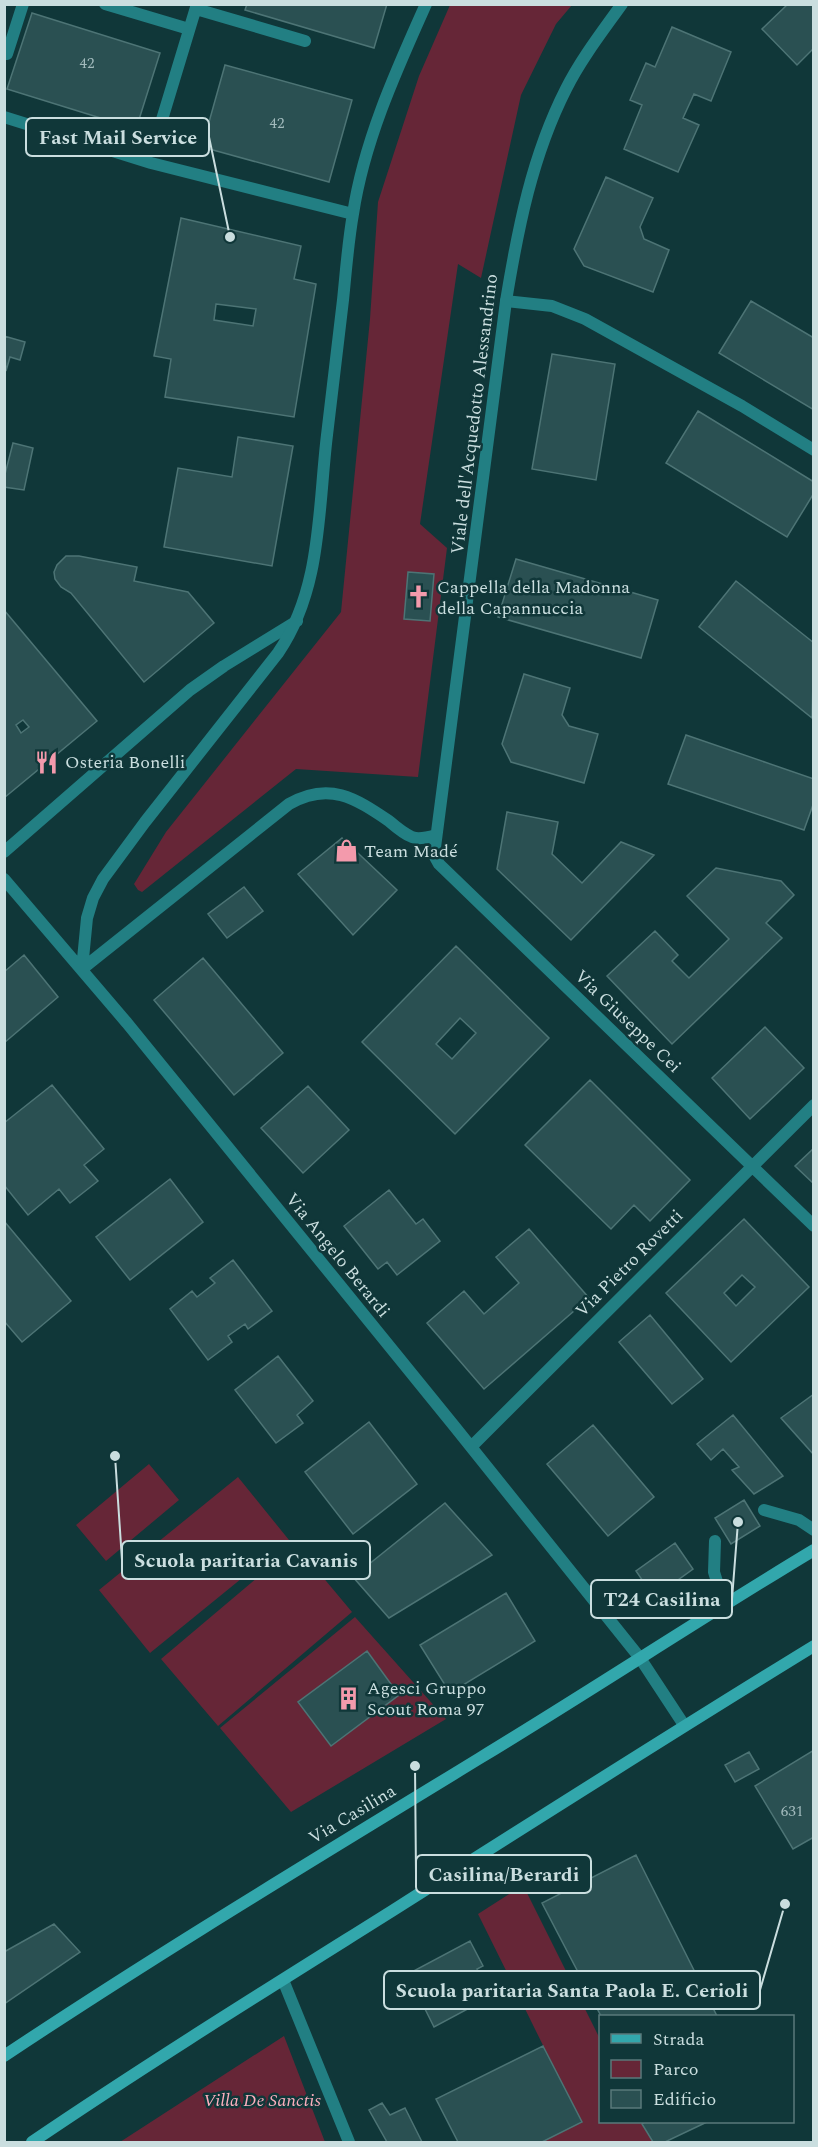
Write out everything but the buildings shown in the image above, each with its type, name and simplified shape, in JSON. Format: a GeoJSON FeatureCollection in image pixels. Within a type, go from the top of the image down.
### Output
{"type":"FeatureCollection","features":[{"type":"Feature","properties":{"kind":"main road","name":"Via Casilina"},"geometry":{"type":"LineString","coordinates":[[4,2056],[315,1857],[813,1550]]}},
{"type":"Feature","properties":{"kind":"main road"},"geometry":{"type":"LineString","coordinates":[[32,2142],[684,1725],[813,1646]]}},
{"type":"Feature","properties":{"kind":"street"},"geometry":{"type":"LineString","coordinates":[[7,54],[23,4]]}},
{"type":"Feature","properties":{"kind":"street"},"geometry":{"type":"LineString","coordinates":[[105,4],[189,29]]}},
{"type":"Feature","properties":{"kind":"street"},"geometry":{"type":"LineString","coordinates":[[82,969],[87,918],[93,898],[103,879],[288,639],[308,591],[318,528],[326,435],[353,214],[360,175],[394,77],[426,4]]}},
{"type":"Feature","properties":{"kind":"street","name":"Viale dell'Acquedotto Alessandrino"},"geometry":{"type":"LineString","coordinates":[[436,835],[506,301],[517,233],[540,149],[566,88],[621,4]]}},
{"type":"Feature","properties":{"kind":"street"},"geometry":{"type":"LineString","coordinates":[[157,136],[196,7],[305,41]]}},
{"type":"Feature","properties":{"kind":"street"},"geometry":{"type":"LineString","coordinates":[[4,117],[152,163],[353,214]]}},
{"type":"Feature","properties":{"kind":"street"},"geometry":{"type":"LineString","coordinates":[[506,301],[552,306],[585,319],[752,411],[813,450]]}},
{"type":"Feature","properties":{"kind":"street"},"geometry":{"type":"LineString","coordinates":[[4,852],[190,690],[297,621]]}},
{"type":"Feature","properties":{"kind":"street"},"geometry":{"type":"LineString","coordinates":[[82,969],[289,804],[304,797],[324,792],[348,797],[368,807],[413,838],[436,835]]}},
{"type":"Feature","properties":{"kind":"street","name":"Via Giuseppe Cei"},"geometry":{"type":"LineString","coordinates":[[436,835],[434,855],[439,864],[813,1226]]}},
{"type":"Feature","properties":{"kind":"street","name":"Via Angelo Berardi"},"geometry":{"type":"LineString","coordinates":[[4,879],[82,969],[471,1447],[640,1658],[684,1725]]}},
{"type":"Feature","properties":{"kind":"street","name":"Via Pietro Rovetti"},"geometry":{"type":"LineString","coordinates":[[471,1447],[813,1105]]}},
{"type":"Feature","properties":{"kind":"street"},"geometry":{"type":"LineString","coordinates":[[764,1510],[799,1520],[813,1530]]}},
{"type":"Feature","properties":{"kind":"street"},"geometry":{"type":"LineString","coordinates":[[715,1541],[714,1572],[724,1604]]}},
{"type":"Feature","properties":{"kind":"street"},"geometry":{"type":"LineString","coordinates":[[283,1980],[349,2142]]}},
{"type":"Feature","properties":{"kind":"green space"},"geometry":{"type":"Polygon","coordinates":[[[450,5],[572,5],[556,24],[521,95],[481,278],[458,264],[420,524],[447,548],[418,777],[296,769],[142,892],[134,884],[166,832],[341,612],[370,319],[378,202],[419,76],[450,5]]]}},
{"type":"Feature","properties":{"kind":"green space"},"geometry":{"type":"Polygon","coordinates":[[[149,1464],[179,1500],[106,1561],[76,1525],[149,1464]]]}},
{"type":"Feature","properties":{"kind":"green space"},"geometry":{"type":"Polygon","coordinates":[[[238,1477],[289,1540],[150,1653],[99,1590],[238,1477]]]}},
{"type":"Feature","properties":{"kind":"green space"},"geometry":{"type":"Polygon","coordinates":[[[296,1545],[352,1612],[218,1726],[161,1659],[296,1545]]]}},
{"type":"Feature","properties":{"kind":"green space"},"geometry":{"type":"Polygon","coordinates":[[[355,1617],[446,1719],[291,1812],[220,1728],[355,1617]]]}},
{"type":"Feature","properties":{"kind":"green space"},"geometry":{"type":"Polygon","coordinates":[[[523,1885],[599,2037],[599,2123],[643,2123],[653,2142],[542,2142],[581,2122],[478,1914],[523,1885]]]}},
{"type":"Feature","properties":{"kind":"green space","name":"Villa De Sanctis"},"geometry":{"type":"Polygon","coordinates":[[[284,2036],[325,2142],[120,2142],[284,2036]]]}},
{"type":"Feature","properties":{"kind":"place","name":"Fast Mail Service"},"geometry":{"type":"Point","coordinates":[230,237]}},
{"type":"Feature","properties":{"kind":"place","name":"Cappella della Madonna della Capannuccia"},"geometry":{"type":"Point","coordinates":[419,597]}},
{"type":"Feature","properties":{"kind":"place","name":"Osteria Bonelli"},"geometry":{"type":"Point","coordinates":[47,762]}},
{"type":"Feature","properties":{"kind":"place","name":"Team Madé"},"geometry":{"type":"Point","coordinates":[346,851]}},
{"type":"Feature","properties":{"kind":"place","name":"Scuola paritaria Cavanis"},"geometry":{"type":"Point","coordinates":[115,1456]}},
{"type":"Feature","properties":{"kind":"place","name":"T24 Casilina"},"geometry":{"type":"Point","coordinates":[738,1522]}},
{"type":"Feature","properties":{"kind":"place","name":"Agesci Gruppo Scout Roma 97"},"geometry":{"type":"Point","coordinates":[349,1698]}},
{"type":"Feature","properties":{"kind":"place","name":"Casilina/Berardi"},"geometry":{"type":"Point","coordinates":[415,1766]}},
{"type":"Feature","properties":{"kind":"place","name":"Scuola paritaria Santa Paola E. Cerioli"},"geometry":{"type":"Point","coordinates":[785,1904]}}]}
